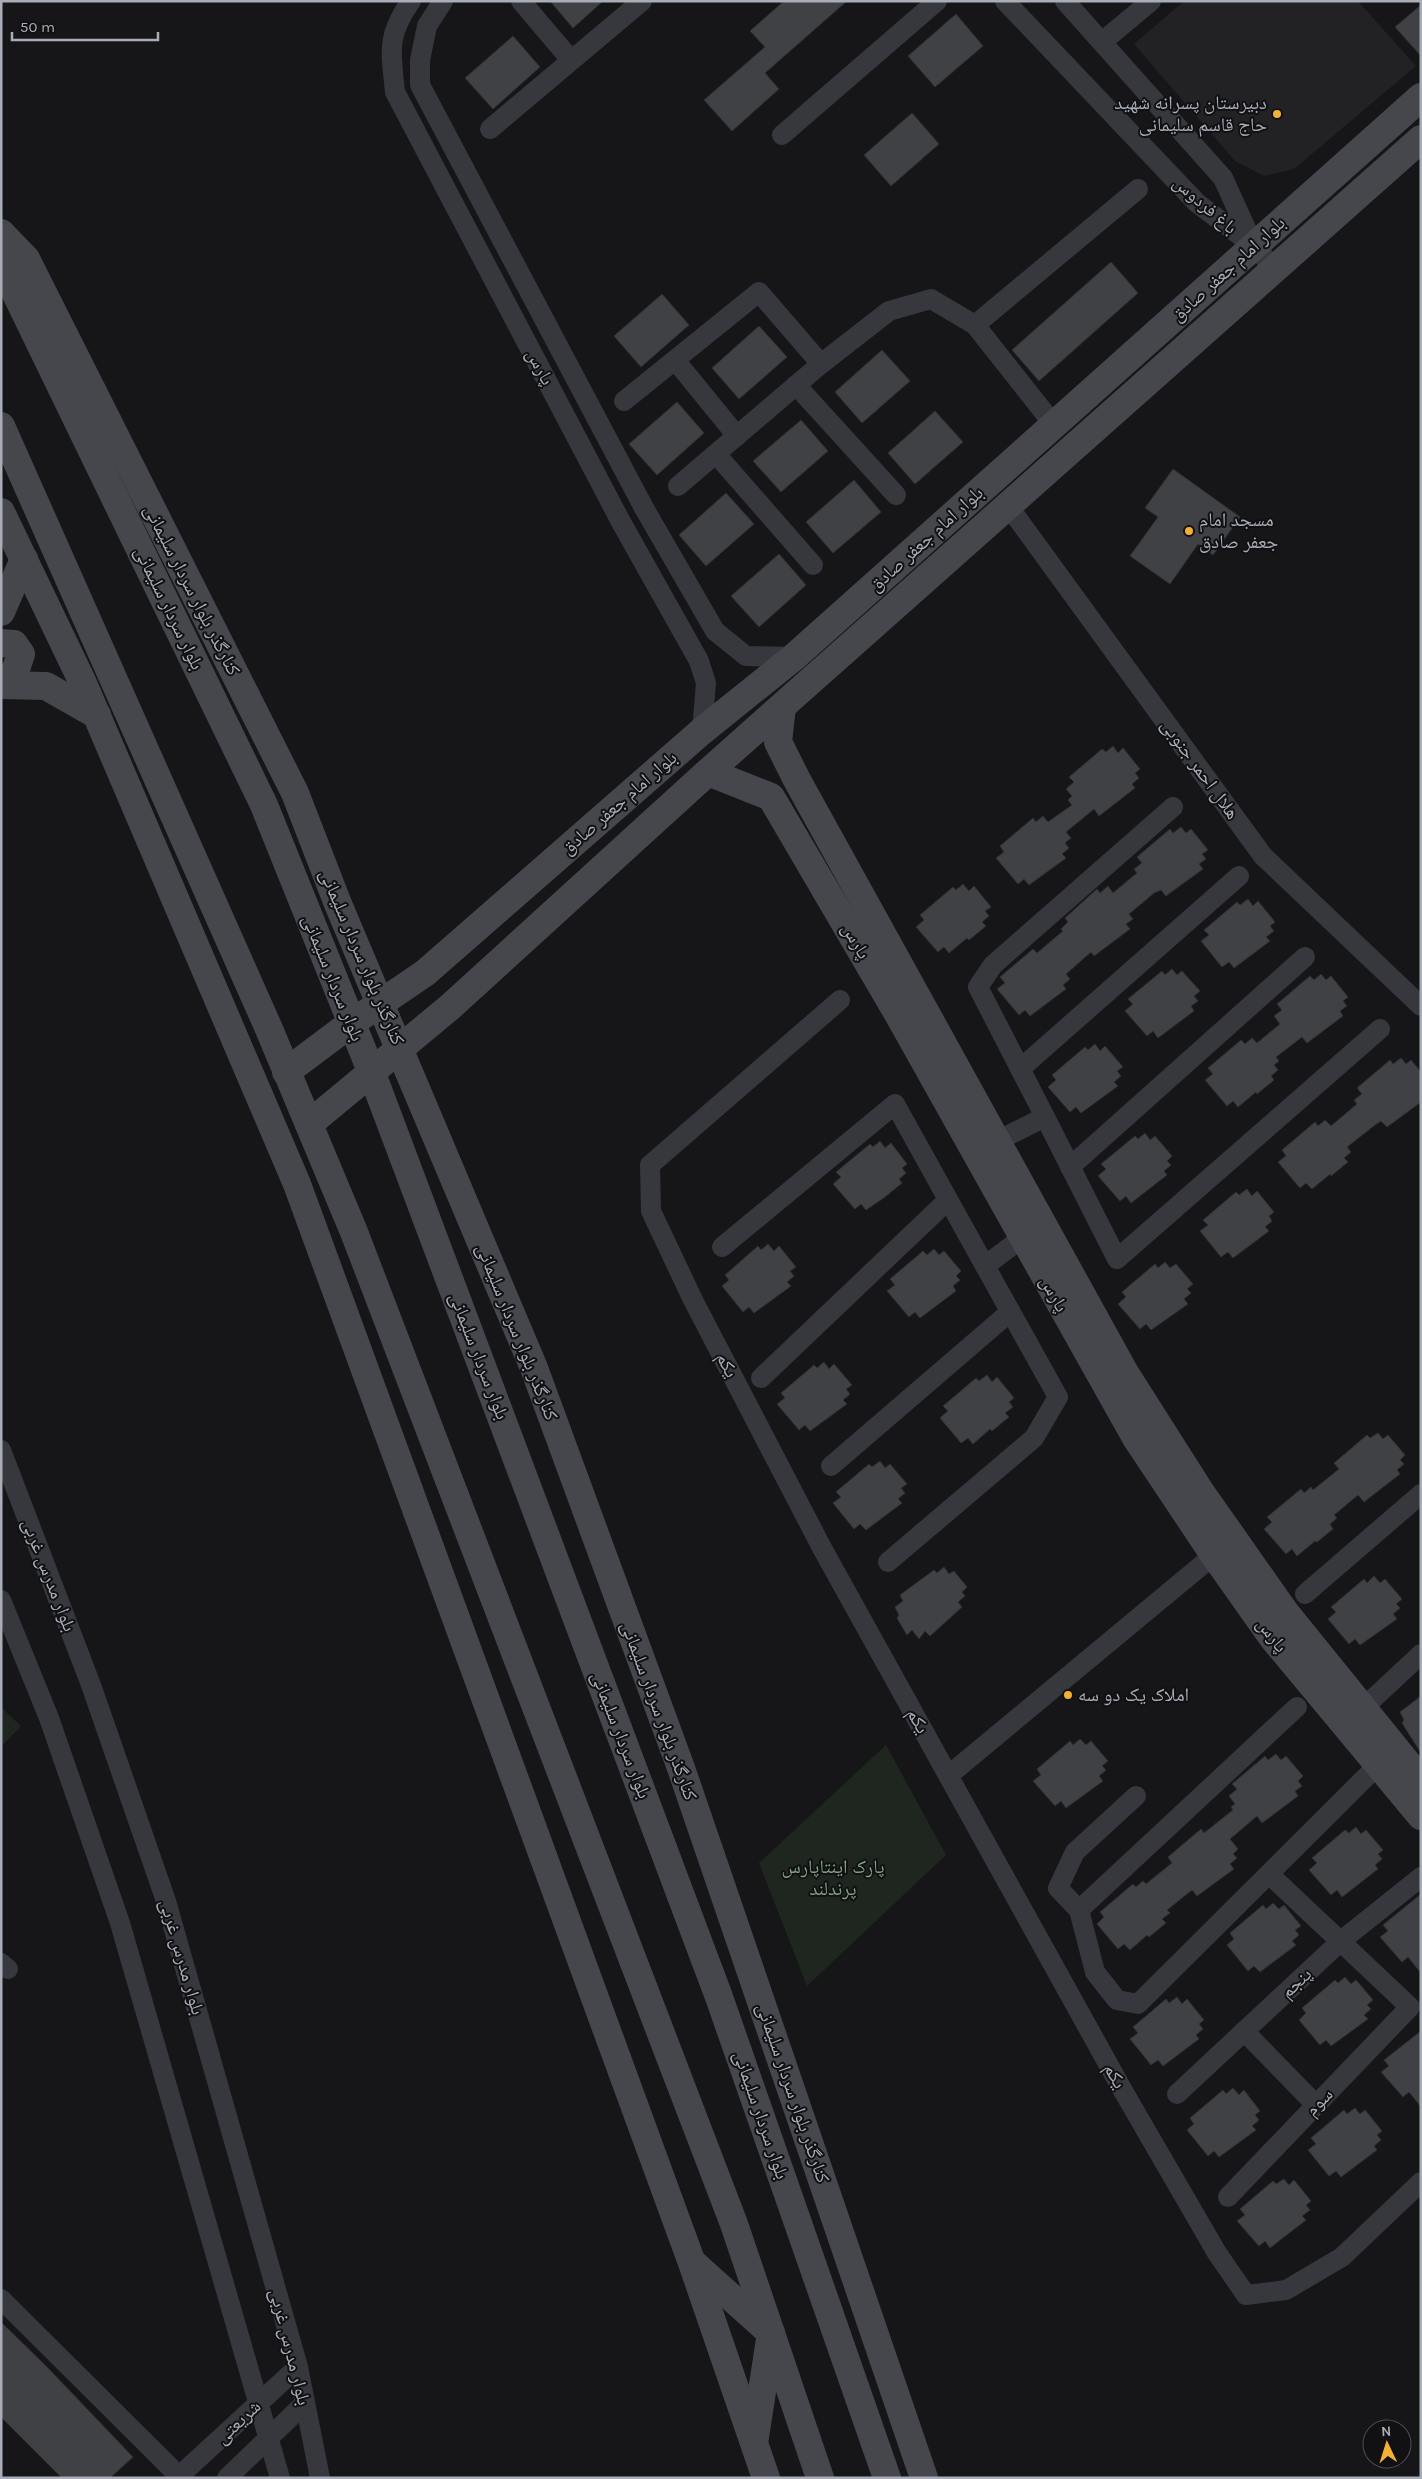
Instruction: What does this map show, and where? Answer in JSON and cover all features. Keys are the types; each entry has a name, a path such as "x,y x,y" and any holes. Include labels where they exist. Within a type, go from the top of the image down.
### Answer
{"street":[{"name":"پارس","path":"411,1 400,16 391,44 395,92 621,522 699,661 706,683 702,731"},
{"name":"پارس","path":"444,1 427,26 420,60 420,85 639,499 714,631 746,656 794,657"},
{"path":"520,1 571,60"},
{"path":"490,129 642,1"},
{"path":"782,135 937,1"},
{"name":"باغ فردوس","path":"1005,1 1197,202 1254,246"},
{"name":"باغ فردوس","path":"1065,1 1223,178 1254,246"},
{"path":"1102,42 1151,1"},
{"name":"بلوار امام جعفر صادق","path":"286,1072 350,1024 424,973 702,731 794,657 1421,98"},
{"name":"بلوار امام جعفر صادق","path":"309,1124 450,1007 708,772 1009,507 1274,268 1421,139"},
{"path":"975,325 1138,189"},
{"name":"کنارگذر بلوار سردار سلیمانی","path":"1,233 26,259 295,793 338,904 401,1049 534,1368 677,1759 924,2478"},
{"path":"1254,246 1274,268"},
{"name":"بلوار سردار سلیمانی","path":"1,263 264,805 350,1024 371,1071 719,1997 887,2478"},
{"path":"624,401 759,292 822,364"},
{"path":"678,486 796,385 889,311 931,299 975,325 1054,425"},
{"path":"675,360 737,436"},
{"path":"796,385 896,495"},
{"path":"1,426 187,843 354,1232 727,2206 820,2478"},
{"path":"716,454 813,565"},
{"name":"هلال احمر جنوبی","path":"1009,507 1263,856 1421,1006"},
{"path":"1,512 97,715 297,1184 692,2263 766,2478"},
{"path":"1,612 24,559"},
{"path":"1,643 14,644 21,654 16,669 3,684"},
{"path":"3,684 46,686 97,715"},
{"name":"پارس","path":"782,706 778,742 796,780 1125,1373 1200,1491 1224,1547 1272,1637 1377,1766 1421,1816"},
{"path":"708,772 771,797 775,783 782,778 796,780"},
{"name":"پارس","path":"771,797 893,1006 1136,1438 1224,1547 1285,1612 1421,1780"},
{"path":"1173,807 993,965 978,987 1117,1259 1380,1029"},
{"path":"145,827 187,843"},
{"path":"1020,1069 1239,876"},
{"path":"1070,1167 1305,957"},
{"path":"424,973 425,988 435,1001 450,1007"},
{"name":"یکم","path":"840,1000 650,1165 651,1211 698,1309 822,1548 1122,2089 1217,2253 1246,2295 1286,2290 1342,2257 1421,2182"},
{"path":"722,1247 895,1104 1058,1397 1034,1438 888,1562"},
{"path":"997,1140 1045,1117"},
{"path":"761,1378 948,1200"},
{"path":"985,1266 1023,1237"},
{"path":"831,1466 1010,1312"},
{"name":"بلوار مدرس غربی","path":"1,1450 91,1685 166,1901 298,2367 320,2478"},
{"path":"1305,1594 1421,1494"},
{"path":"949,1776 1224,1547"},
{"path":"1,1600 6,1629 49,1718 120,1923 280,2478"},
{"path":"1363,1708 1421,1654"},
{"path":"1078,1910 1297,1707"},
{"path":"1136,1796 1075,1852 1058,1888 1078,1910 1095,1972 1117,2000 1138,2004 1377,1766"},
{"name":"سوم","path":"1228,2197 1415,2002 1341,1941 1269,1874"},
{"name":"پنجم","path":"1177,2094 1341,1941 1421,1876"},
{"path":"719,1997 727,1904"},
{"path":"1244,2031 1316,2105"},
{"path":"692,2263 771,2333"},
{"path":"1,2299 178,2477"},
{"path":"754,2442 771,2333"},
{"name":"شریعتی","path":"178,2477 298,2367"},
{"name":"شریعتی","path":"227,2478 304,2404"}],"shaded area":[{"name":"دبیرستان پسرانه شهید حاج قاسم سلیمانی","path":"1184,1 1358,1 1416,66 1294,169 1264,176 1235,161 1134,44"}],"green space":[{"path":"1,1707 21,1726 4,1744 1,1741"},
{"name":"پارک اینتاپارس پرندلند","path":"886,1745 946,1855 807,1986 759,1863"}],"building":[{"path":"550,1 603,1 573,28"},
{"path":"784,1 847,1 765,73 779,89 732,131 704,100 765,47 750,31"},
{"path":"1421,5 1421,56 1395,27"},
{"path":"956,14 983,46 935,87 908,56"},
{"path":"513,36 540,67 493,109 465,78"},
{"path":"912,113 939,144 891,186 864,155"},
{"path":"1111,262 1138,293 1039,381 1012,350"},
{"path":"662,294 689,325 641,367 614,336"},
{"path":"759,326 787,357 739,399 712,368"},
{"path":"882,350 910,381 862,423 835,392"},
{"path":"677,402 704,433 657,475 629,444"},
{"path":"935,411 963,442 915,484 888,453"},
{"path":"801,420 828,451 781,492 753,461"},
{"name":"مسجد امام جعفر صادق","path":"1173,469 1240,517 1213,555 1198,544 1170,584 1130,556 1158,517 1145,508"},
{"path":"854,480 881,512 833,553 806,522"},
{"path":"726,493 754,524 706,566 679,535"},
{"path":"779,554 806,585 759,627 731,596"},
{"path":"1113,746 1118,753 1123,748 1140,769 1135,773 1139,778 1132,784 1135,788 1099,816 1094,809 1066,832 1071,838 1065,843 1069,848 1062,854 1066,858 1029,885 1024,879 1018,884 996,858 1004,852 1000,846 1033,818 1036,822 1043,816 1048,822 1072,805 1068,800 1072,796 1066,789 1074,782 1069,777 1102,749 1106,752"},
{"path":"1181,827 1186,833 1191,829 1208,850 1202,854 1206,859 1199,864 1203,869 1166,896 1161,890 1154,893 1129,914 1133,919 1126,924 1130,929 1094,956 1091,952 1066,974 1070,979 1063,985 1066,989 1030,1016 1025,1010 1019,1015 997,989 1005,983 1000,977 1033,949 1037,953 1063,931 1061,929 1068,922 1065,918 1097,889 1100,893 1108,886 1113,893 1137,873 1134,869 1142,863 1137,857 1170,829 1173,833"},
{"path":"963,884 969,891 974,886 991,907 985,911 989,916 982,922 986,926 969,940 967,938 949,953 944,947 938,952 916,927 924,920 920,915 953,887 956,890"},
{"path":"1248,899 1253,906 1258,901 1275,922 1270,926 1274,931 1266,937 1270,941 1234,968 1229,962 1222,967 1201,941 1209,935 1204,930 1237,902 1240,905"},
{"path":"1172,969 1177,975 1182,971 1200,991 1194,996 1198,1001 1191,1006 1194,1011 1158,1038 1153,1031 1147,1036 1125,1011 1133,1004 1128,999 1162,971 1165,975"},
{"path":"1321,974 1326,980 1331,976 1348,997 1343,1001 1347,1006 1340,1011 1343,1016 1307,1043 1302,1037 1276,1057 1279,1061 1274,1065 1278,1070 1271,1076 1274,1080 1257,1094 1256,1092 1238,1107 1233,1101 1227,1106 1205,1080 1213,1074 1208,1068 1241,1040 1245,1044 1252,1038 1257,1043 1280,1024 1274,1016 1282,1010 1277,1004 1310,976 1314,980"},
{"path":"1095,1044 1100,1051 1105,1046 1123,1067 1117,1071 1121,1076 1114,1082 1118,1086 1081,1113 1076,1107 1070,1112 1048,1087 1056,1080 1052,1075 1085,1047 1088,1050"},
{"path":"1401,1058 1406,1064 1411,1060 1421,1072 1421,1102 1387,1127 1381,1121 1347,1147 1351,1152 1344,1158 1348,1162 1331,1176 1330,1174 1312,1189 1306,1183 1300,1188 1278,1162 1286,1156 1282,1150 1315,1122 1318,1126 1325,1120 1331,1126 1357,1104 1354,1100 1362,1094 1357,1088 1390,1060 1393,1064"},
{"path":"1145,1133 1150,1140 1155,1136 1172,1156 1167,1161 1171,1165 1164,1171 1167,1175 1131,1203 1126,1196 1120,1201 1098,1176 1106,1169 1101,1164 1135,1136 1138,1139"},
{"path":"880,1141 885,1148 891,1143 907,1164 902,1168 906,1173 899,1179 902,1183 885,1197 866,1210 861,1204 855,1209 833,1184 841,1177 836,1172 870,1144 873,1147"},
{"path":"1247,1189 1252,1196 1257,1191 1274,1212 1269,1216 1272,1221 1265,1227 1269,1231 1233,1258 1228,1252 1221,1257 1200,1231 1208,1225 1203,1220 1236,1192 1239,1195"},
{"path":"768,1244 774,1251 779,1246 796,1267 790,1271 794,1276 787,1282 791,1286 754,1313 749,1307 743,1312 722,1286 729,1280 725,1275 758,1246 761,1250"},
{"path":"934,1249 939,1255 944,1251 961,1271 956,1276 960,1280 953,1286 956,1291 920,1318 915,1312 909,1317 887,1291 895,1285 890,1279 923,1251 927,1255"},
{"path":"1165,1262 1170,1268 1176,1264 1193,1284 1187,1289 1191,1293 1184,1299 1188,1304 1151,1330 1146,1324 1140,1329 1118,1304 1126,1297 1122,1292 1155,1264 1158,1268"},
{"path":"824,1362 829,1369 834,1364 852,1385 846,1389 850,1394 843,1400 847,1404 810,1431 805,1425 799,1430 777,1404 785,1398 781,1393 814,1365 817,1368"},
{"path":"987,1375 992,1382 997,1377 1014,1398 1009,1402 1013,1407 1005,1413 1009,1417 992,1431 990,1429 973,1444 968,1438 961,1443 940,1418 948,1411 943,1406 976,1378 979,1381"},
{"path":"1378,1433 1383,1439 1388,1435 1405,1455 1400,1460 1404,1464 1397,1470 1400,1474 1364,1502 1358,1495 1334,1515 1337,1518 1330,1524 1333,1529 1317,1542 1315,1541 1297,1556 1292,1549 1286,1554 1264,1529 1272,1522 1267,1517 1301,1489 1304,1493 1311,1487 1313,1490 1339,1469 1334,1463 1367,1435 1370,1438"},
{"path":"880,1461 885,1468 890,1464 907,1484 901,1488 905,1493 898,1499 902,1503 866,1530 860,1524 854,1529 833,1503 841,1497 836,1492 869,1464 872,1467"},
{"path":"944,1567 949,1574 954,1571 967,1587 962,1592 965,1596 958,1602 962,1607 930,1636 925,1631 919,1639 912,1630 907,1635 897,1618 899,1615 895,1607 903,1601 900,1595 934,1570 937,1573"},
{"path":"1374,1576 1380,1583 1385,1579 1402,1599 1396,1604 1400,1608 1393,1614 1397,1619 1360,1645 1355,1639 1349,1644 1328,1619 1336,1612 1331,1607 1364,1579 1367,1583"},
{"path":"1421,1696 1421,1753 1402,1723 1404,1720 1400,1712"},
{"path":"1080,1739 1086,1745 1091,1741 1108,1761 1102,1766 1106,1770 1099,1776 1103,1781 1066,1808 1061,1801 1055,1806 1033,1781 1041,1775 1037,1769 1070,1741 1073,1745"},
{"path":"1276,1754 1281,1760 1286,1756 1303,1776 1298,1781 1302,1786 1295,1791 1298,1796 1262,1823 1257,1816 1230,1839 1238,1849 1233,1854 1237,1858 1230,1864 1234,1869 1197,1896 1192,1890 1167,1910 1170,1913 1162,1919 1166,1923 1149,1937 1147,1935 1130,1950 1124,1944 1118,1949 1097,1924 1104,1917 1100,1912 1133,1884 1136,1887 1143,1881 1146,1884 1172,1863 1168,1857 1201,1829 1204,1833 1233,1810 1231,1807 1235,1804 1229,1796 1237,1789 1232,1784 1265,1756 1268,1760"},
{"path":"1356,1827 1361,1834 1366,1830 1383,1850 1378,1854 1382,1859 1375,1865 1378,1869 1342,1897 1337,1890 1331,1895 1309,1870 1317,1863 1312,1858 1345,1830 1349,1833"},
{"path":"1421,1894 1421,1973 1408,1957 1402,1962 1380,1937 1388,1931 1383,1925"},
{"path":"1273,1903 1279,1909 1284,1905 1301,1926 1295,1930 1299,1935 1292,1941 1296,1945 1260,1972 1254,1966 1248,1971 1227,1945 1234,1939 1230,1933 1263,1905 1266,1909"},
{"path":"1345,1977 1351,1984 1356,1980 1373,2000 1367,2005 1371,2009 1364,2015 1368,2019 1331,2046 1326,2040 1320,2045 1299,2020 1306,2013 1302,2008 1335,1980 1338,1983"},
{"path":"1177,1997 1182,2004 1187,1999 1204,2020 1199,2024 1203,2029 1196,2035 1199,2039 1163,2066 1158,2060 1151,2065 1130,2039 1138,2033 1133,2027 1166,1999 1169,2003"},
{"path":"1421,2031 1421,2107 1409,2092 1403,2097 1381,2072 1389,2066 1384,2060"},
{"path":"1233,2088 1239,2095 1244,2090 1260,2111 1255,2115 1259,2120 1252,2126 1256,2130 1219,2157 1214,2151 1208,2156 1187,2130 1194,2124 1190,2118 1223,2090 1226,2094"},
{"path":"1355,2108 1360,2114 1365,2110 1382,2131 1377,2135 1381,2140 1374,2146 1377,2150 1341,2177 1336,2171 1329,2176 1308,2150 1316,2144 1311,2138 1344,2110 1347,2114"},
{"path":"1284,2179 1289,2185 1294,2180 1311,2201 1306,2205 1310,2210 1302,2216 1306,2220 1270,2248 1265,2241 1259,2246 1237,2221 1245,2215 1240,2209 1273,2181 1276,2184"},
{"path":"1,2322 133,2457 110,2478 62,2478 1,2417"}],"place":[{"name":"دبیرستان پسرانه شهید حاج قاسم سلیمانی","path":"1277,114"},
{"name":"مسجد امام جعفر صادق","path":"1189,531"},
{"name":"املاک یک دو سه","path":"1068,1695"}]}
